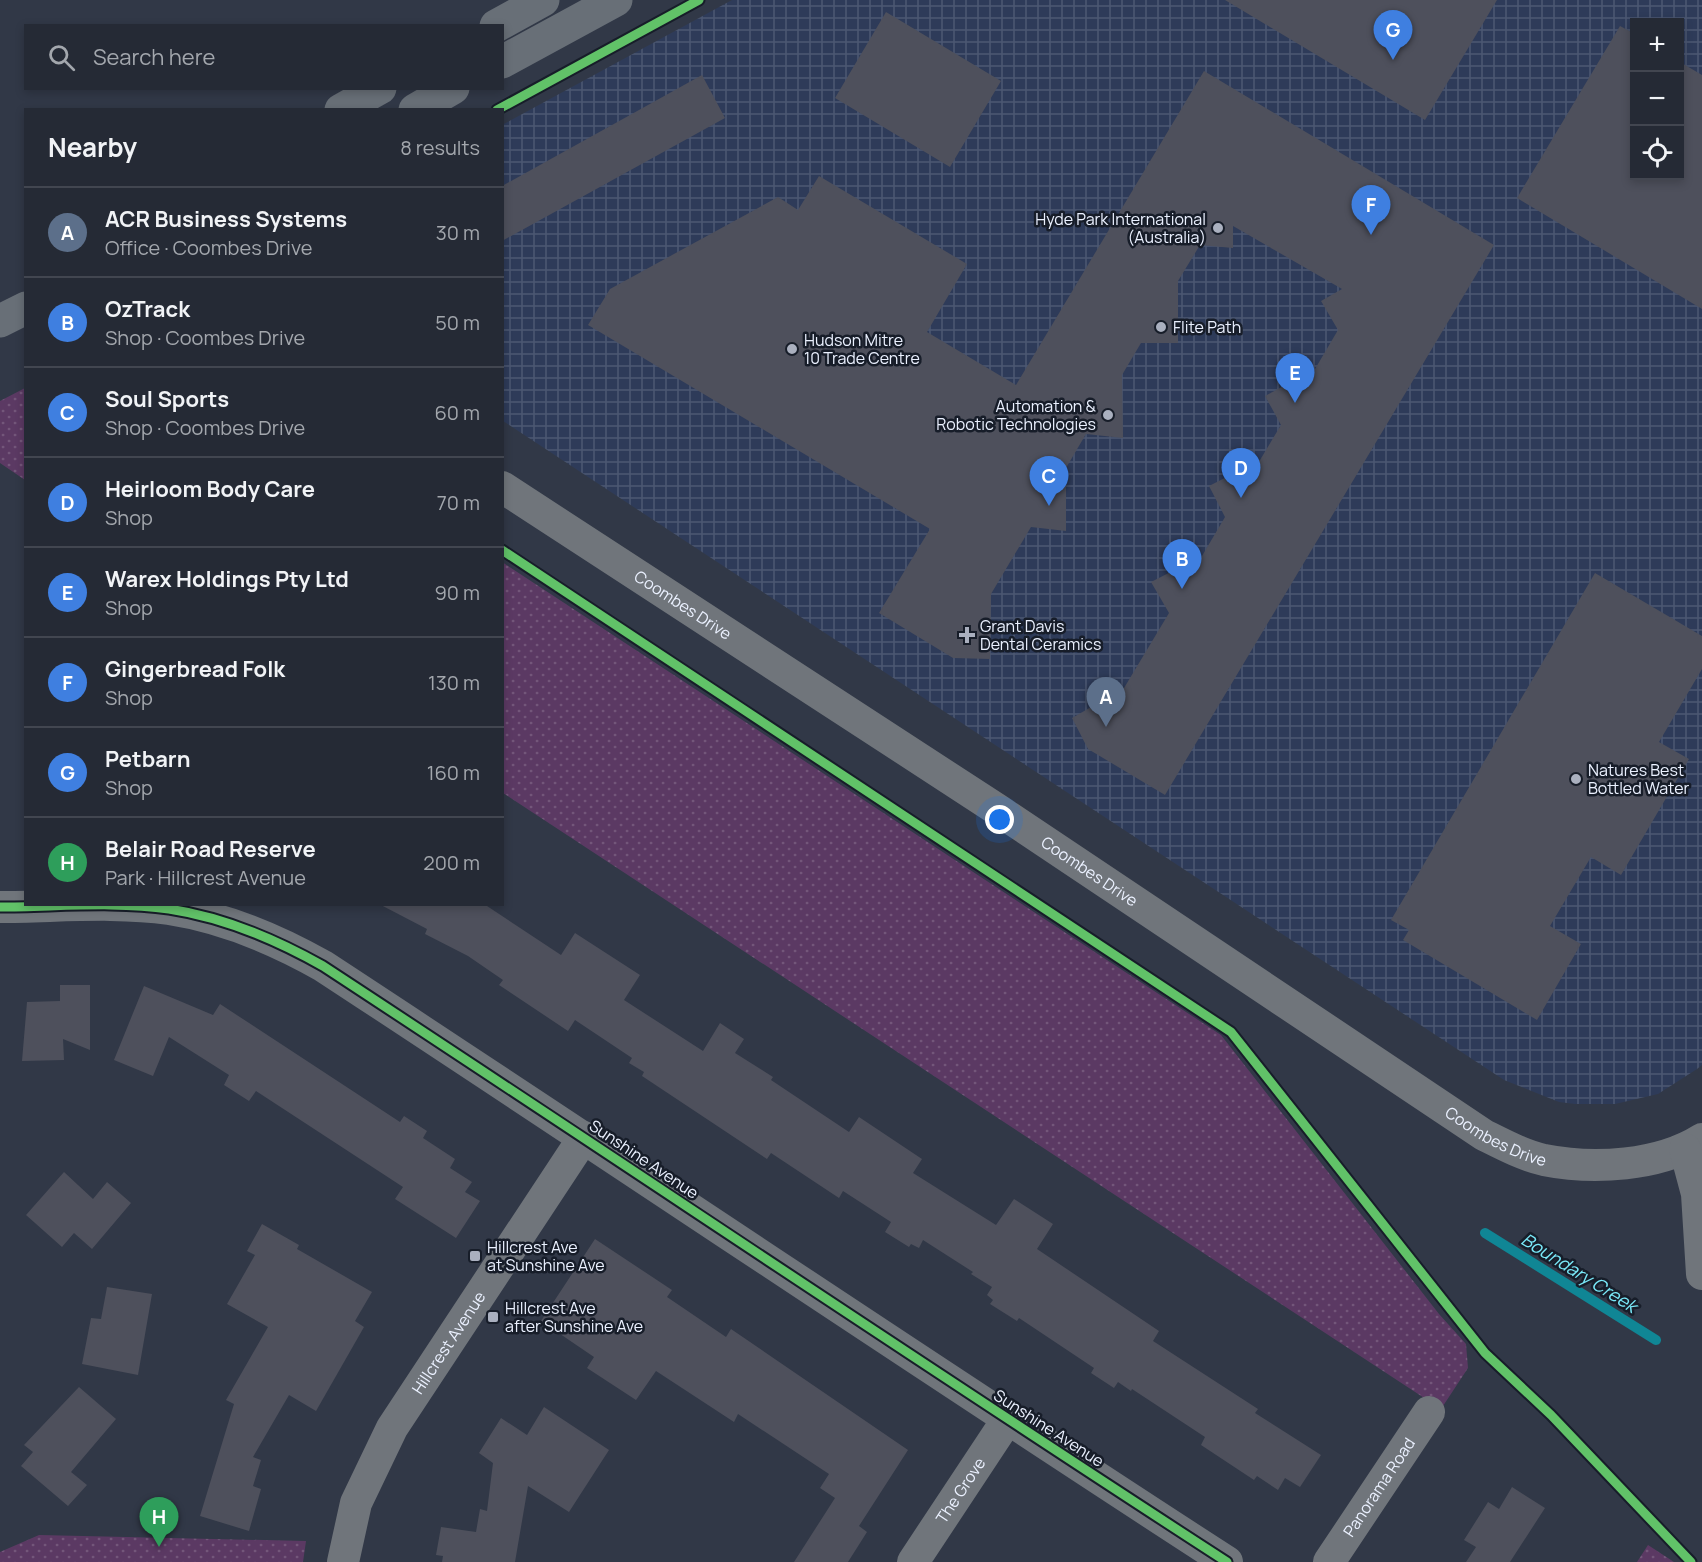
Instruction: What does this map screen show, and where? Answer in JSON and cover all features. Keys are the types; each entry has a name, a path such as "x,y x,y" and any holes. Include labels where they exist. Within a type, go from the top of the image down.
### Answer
{"street":[{"path":"500,24 543,0"},
{"path":"504,61 616,0"},
{"path":"345,108 376,90"},
{"path":"418,108 450,90"},
{"path":"0,321 24,309"},
{"name":"Coombes Drive","path":"504,489 998,810 1484,1135 1534,1157 1577,1163 1611,1164 1646,1159 1694,1144"},
{"name":"Sunshine Avenue","path":"0,907 169,909 207,918 288,947 323,966 584,1137 1007,1420 1227,1562"},
{"name":"Hillcrest Avenue","path":"343,1562 356,1503 392,1428 584,1137"},
{"path":"1694,1144 1702,1274"},
{"name":"Panorama Road","path":"1329,1562 1428,1412"},
{"name":"The Grove","path":"913,1562 1007,1420"}],"shaded area":[{"path":"732,0 1702,0 1702,1065 1658,1094 1615,1104 1559,1102 1504,1080 504,422 504,124"},
{"path":"24,389 24,479 0,463 0,401"},
{"path":"504,563 1221,1035 1439,1314 1466,1344 1468,1368 1441,1409 504,794"},
{"path":"39,1535 306,1541 303,1562 0,1562 0,1552"},
{"path":"1648,1545 1674,1562 1637,1562"}],"building":[{"path":"1225,0 1497,0 1425,120"},
{"path":"886,12 1001,81 950,167 835,98"},
{"path":"1620,26 1630,31 1630,180 1684,180 1684,64 1702,75 1702,309 1517,198"},
{"path":"1204,71 1494,245 1165,795 1088,749 1072,718 1124,688 1169,613 1151,582 1202,556 1225,517 1209,486 1260,460 1281,425 1265,396 1315,369 1338,330 1321,301 1342,289 1233,226 1233,248 1200,245 1178,281 1178,343 1141,343 1122,375 1123,438 1086,434 1066,468 1066,531 1031,527 991,594 990,659 953,658 879,613 930,529 588,325 610,289 778,197 798,210 819,176 967,264 927,332 1016,385"},
{"path":"702,75 725,118 504,240 504,185"},
{"name":"Natures Best Bottled Water","path":"1595,573 1702,636 1702,669 1659,742 1689,759 1621,875 1591,857 1550,926 1581,944 1537,1020 1403,940 1409,930 1391,920"},
{"path":"383,906 487,906 561,955 575,933 640,975 624,1000 703,1051 720,1023 744,1039 735,1053 773,1077 771,1080 849,1132 859,1117 922,1159 913,1173 996,1225 1014,1199 1053,1224 1037,1249 1159,1331 1153,1341 1258,1409 1255,1413 1321,1455 1300,1487 1285,1478 1278,1490 1257,1476 1254,1480 1201,1445 1205,1437 1132,1389 1131,1391 1118,1382 1114,1388 1091,1373 1094,1368 1019,1318 1017,1321 990,1304 993,1300 987,1295 992,1287 971,1274 973,1272 923,1240 919,1248 911,1244 909,1247 885,1232 891,1222 843,1191 839,1198 771,1153 767,1159 642,1076 644,1072 629,1063 632,1058 575,1020 568,1031 499,985 503,980 468,956 425,934 427,929"},
{"path":"60,985 90,985 90,1050 63,1039 64,1060 22,1061 27,1002 60,1001"},
{"path":"144,986 213,1015 220,1004 400,1122 404,1116 427,1131 423,1138 455,1159 450,1168 472,1182 465,1192 480,1201 456,1238 395,1199 403,1187 256,1091 249,1101 224,1085 229,1075 169,1037 153,1076 114,1060"},
{"path":"64,1172 93,1199 107,1182 131,1203 92,1249 74,1233 62,1247 26,1215"},
{"path":"262,1224 299,1245 297,1249 372,1292 355,1321 364,1327 316,1411 289,1395 253,1457 261,1460 253,1486 261,1489 249,1531 200,1516 234,1404 226,1400 268,1327 227,1304 255,1255 247,1251"},
{"path":"595,1239 672,1290 667,1297 726,1337 731,1329 908,1450 859,1526 867,1532 848,1562 794,1562 835,1498 820,1488 829,1474 738,1414 734,1422 656,1371 636,1400 587,1368 594,1357 541,1321"},
{"path":"107,1287 152,1294 138,1375 82,1364 91,1318 101,1319"},
{"path":"79,1387 116,1419 71,1472 87,1485 68,1506 21,1466 33,1452 24,1445"},
{"path":"544,1407 609,1450 569,1512 528,1486 515,1562 442,1562 443,1556 436,1555 441,1527 476,1532 480,1509 487,1511 493,1463 479,1453 501,1418 527,1435"},
{"path":"1512,1487 1545,1508 1510,1562 1466,1562 1476,1547 1464,1540 1488,1502 1499,1509"}],"waterway":[{"name":"Boundary Creek","path":"1485,1233 1656,1340"}],"cycle path":[{"path":"501,108 699,0"},
{"path":"504,551 1231,1032 1485,1353 1551,1415 1691,1562"},
{"path":"0,907 53,906"},
{"path":"128,906 169,909 229,924 268,939 323,966 1227,1562"}],"place":[{"name":"Petbarn","path":"1393,60"},
{"name":"Hyde Park International (Australia)","path":"1218,228"},
{"name":"Gingerbread Folk","path":"1371,235"},
{"name":"Flite Path","path":"1161,327"},
{"name":"Hudson Mitre 10 Trade Centre","path":"792,349"},
{"name":"Warex Holdings Pty Ltd","path":"1295,403"},
{"name":"Automation & Robotic Technologies","path":"1108,415"},
{"name":"Heirloom Body Care","path":"1241,498"},
{"name":"Soul Sports","path":"1049,506"},
{"name":"OzTrack","path":"1182,589"},
{"name":"Grant Davis Dental Ceramics","path":"967,635"},
{"name":"ACR Business Systems","path":"1106,727"},
{"name":"Natures Best Bottled Water","path":"1576,779"},
{"name":"Hillcrest Ave at Sunshine Ave","path":"475,1256"},
{"name":"Hillcrest Ave after Sunshine Ave","path":"493,1317"},
{"name":"Belair Road Reserve","path":"159,1547"}]}
